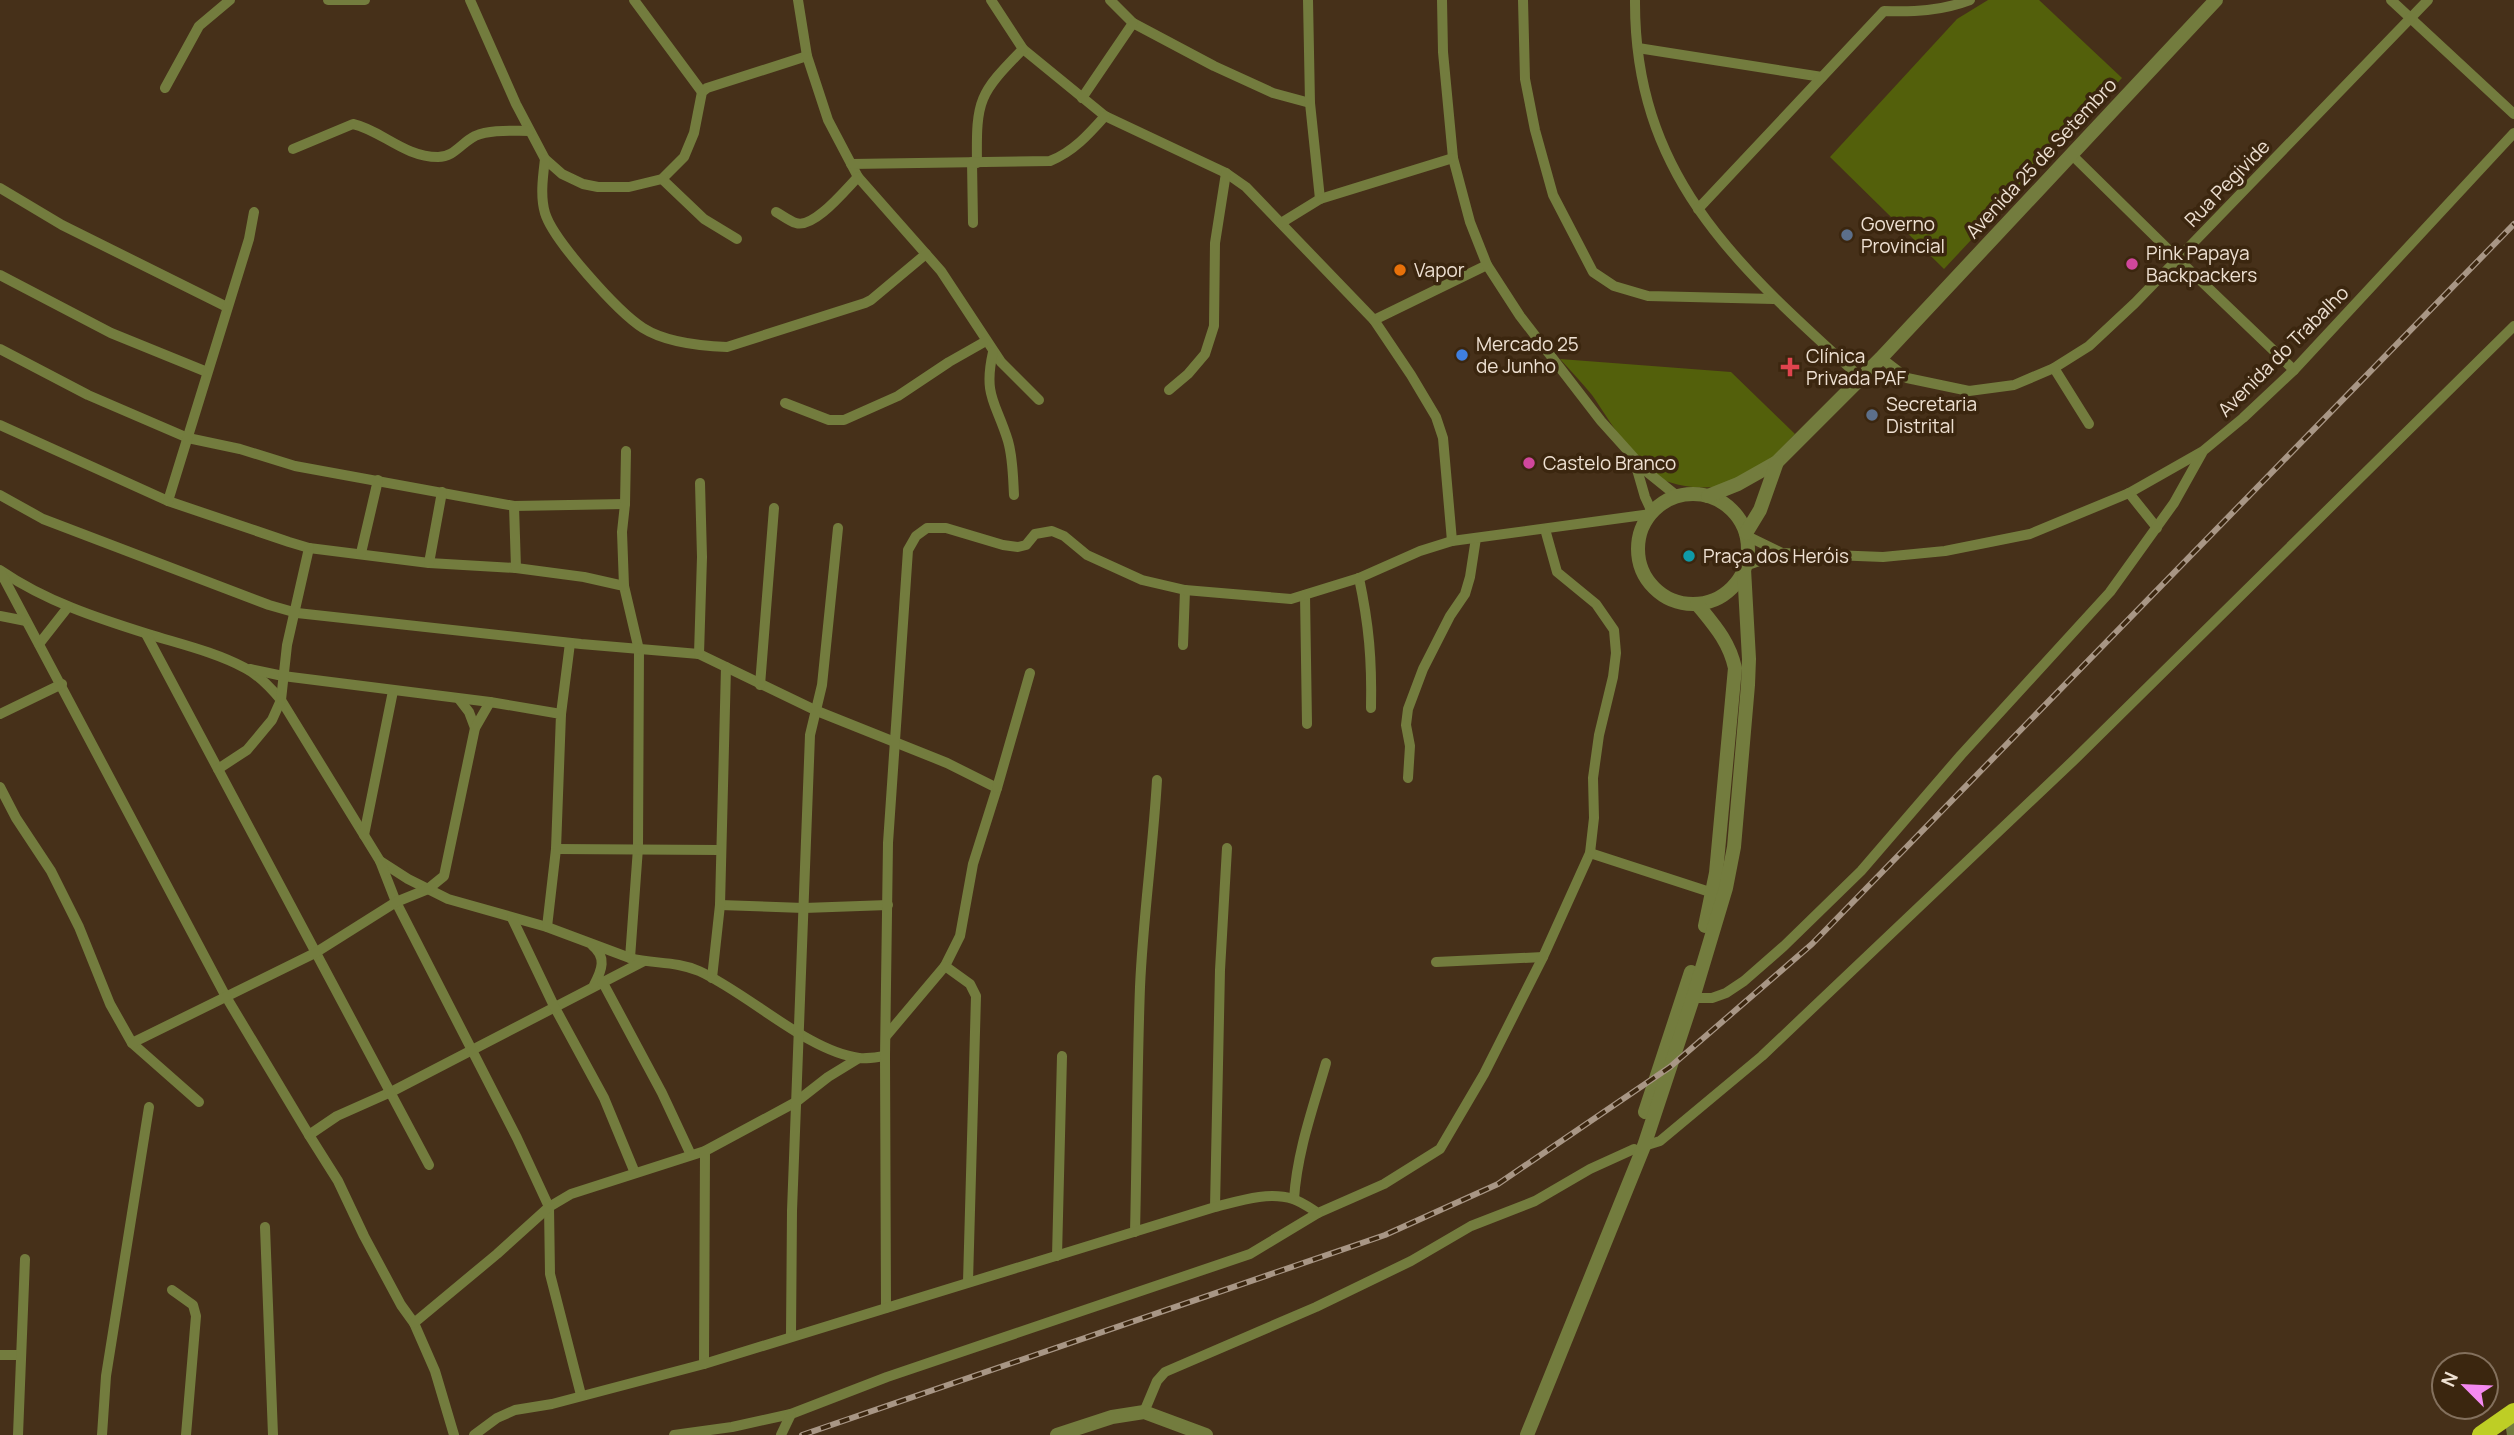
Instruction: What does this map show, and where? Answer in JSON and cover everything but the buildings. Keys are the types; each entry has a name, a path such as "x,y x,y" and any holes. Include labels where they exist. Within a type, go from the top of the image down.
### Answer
{"highway":[{"path":"2480,1435 2512,1414"}],"street":[{"path":"165,88 199,26 230,0"},
{"path":"328,0 365,0"},
{"path":"470,0 528,131 545,159 572,179 598,187 629,187 663,179 684,157 694,133 702,92 634,0"},
{"path":"798,0 807,56 828,120 858,177 941,271 993,352 1039,400"},
{"path":"991,0 1023,49 1105,116 1226,173 1246,187 1374,320 1436,417 1443,438 1452,541"},
{"path":"1110,0 1133,23 1214,66 1273,93 1310,103"},
{"path":"1308,0 1310,103 1320,199"},
{"path":"1441,0 1453,158 1470,222 1487,265 1534,336 1595,414 1633,457 1677,496"},
{"path":"1523,0 1525,79 1535,130 1553,195 1593,272 1614,286 1648,296 1774,299"},
{"path":"1636,0 1643,82 1658,135 1683,188 1716,235 1774,299 1861,378"},
{"path":"1698,209 1884,11 1921,12 1951,7 1970,0"},
{"name":"Avenida 25 de Setembro","path":"1708,496 1738,484 1777,462 1881,358 2216,0"},
{"path":"2391,0 2514,114"},
{"name":"Rua Pegivide","path":"1881,358 1908,378 1969,391 2014,385 2054,368 2089,346 2178,259 2428,0"},
{"path":"1082,98 1133,23"},
{"path":"1639,48 1822,77"},
{"path":"973,223 979,106 993,79 1023,49"},
{"path":"702,92 807,56"},
{"path":"851,164 1050,161 1064,156 1105,116"},
{"path":"293,149 352,124 421,155 440,157 452,154 475,136 500,131 528,131"},
{"name":"Avenida do Trabalho","path":"1745,567 1782,553 1883,557 1945,551 2030,534 2129,493 2203,451 2244,418 2294,370 2514,132"},
{"path":"2071,154 2294,370"},
{"path":"1281,223 1320,199 1453,158"},
{"path":"545,159 542,193 544,212 551,227 570,253 642,328 673,339 727,347 865,303 926,254"},
{"path":"1169,390 1188,374 1205,354 1214,326 1215,243 1226,173"},
{"path":"776,212 797,224 806,224 822,214 858,177"},
{"path":"663,179 704,219 737,239"},
{"path":"0,188 62,225 227,307"},
{"path":"168,501 249,239 254,212"},
{"path":"1374,320 1487,265"},
{"path":"0,275 111,333 207,372"},
{"path":"1144,1412 1157,1381 1182,1363 1316,1307 1411,1261 1471,1226 1535,1201 1590,1169 1660,1140 1762,1056 2075,759 2514,326"},
{"path":"785,403 829,420 844,420 898,396 986,341"},
{"path":"0,349 88,395 188,438 240,449 317,471 514,506 625,504"},
{"path":"993,352 988,373 990,391 1008,442 1014,495"},
{"path":"2054,368 2089,425"},
{"path":"0,425 168,501 309,548 429,563 516,568 584,577 624,586"},
{"path":"626,451 622,532 624,586 639,650 638,848 630,958"},
{"path":"1693,998 1712,998 1726,993 1744,981 1861,871 1961,755 2110,592 2187,483 2203,451"},
{"path":"1633,457 1652,513"},
{"name":"Avenida 25 de Setembro","path":"1746,535 1760,510 1777,462"},
{"path":"361,553 379,480"},
{"path":"699,654 701,482"},
{"path":"429,563 442,492"},
{"path":"2129,493 2157,528"},
{"path":"1639,1147 1693,998 1726,888 1734,848 1749,659 1745,567 1748,551 1746,535 1738,517 1725,504 1708,496 1677,496 1652,513 1642,530 1638,548 1640,566 1649,582 1662,595 1679,603 1709,602 1731,589 1745,567"},
{"path":"0,512 4,498 43,519 293,612 570,643 699,654 817,711 947,763 997,788"},
{"path":"514,506 516,568"},
{"path":"760,685 774,508"},
{"path":"886,1308 888,843 897,743 908,550 916,536 927,528 946,528 1018,547 1026,545 1035,534 1052,531 1064,536 1087,555 1142,580 1185,590 1291,599 1359,578 1420,551 1452,541 1652,513"},
{"path":"791,1335 798,1031 810,735 817,711 838,528"},
{"path":"674,1435 732,1427 791,1414 887,1377 1250,1254 1318,1213 1384,1184 1440,1149 1484,1074 1543,957 1590,853 1594,818 1593,778 1598,735 1613,677 1616,653 1614,630 1609,619 1596,604 1557,572 1545,529"},
{"name":"Avenida do Trabalho","path":"1746,535 1782,553"},
{"path":"1408,778 1408,709 1423,669 1465,594 1476,538"},
{"path":"218,769 247,750 272,720 281,700 293,612 309,548"},
{"path":"0,570 3,590 26,621 62,684 225,995 338,1181 363,1236 401,1306 414,1323 435,1371 454,1435"},
{"path":"0,570 20,584 68,607 206,652 246,668 283,676 561,713"},
{"path":"1359,578 1370,633 1371,708"},
{"path":"1183,645 1185,590"},
{"path":"1305,595 1307,724"},
{"path":"1527,1435 1620,1205 1701,944 1713,893 1735,668 1726,639 1697,604"},
{"path":"39,644 68,607"},
{"path":"0,615 26,621"},
{"path":"146,634 429,1165"},
{"path":"547,927 556,849 561,713 570,643"},
{"path":"712,978 720,905 726,667"},
{"path":"246,668 268,685 281,700 380,860 397,902 517,1138 548,1207 550,1274 581,1395"},
{"path":"886,1036 945,966 960,936 973,864 1030,673"},
{"path":"0,714 62,684"},
{"path":"364,835 393,691"},
{"path":"459,699 469,712 475,728"},
{"path":"448,899 444,876 475,728 490,702"},
{"path":"1136,1232 1140,989 1145,900 1157,780"},
{"path":"0,786 16,818 51,871 79,927 110,1004 132,1043 200,1102"},
{"path":"1215,1207 1220,970 1227,848"},
{"path":"556,849 720,850"},
{"path":"1590,853 1713,893"},
{"path":"380,860 448,899 547,927 630,958 673,962 712,978 818,1044 859,1058 885,1056"},
{"path":"132,1043 315,953 397,902 428,889 444,876"},
{"path":"720,905 804,908 888,905"},
{"path":"512,918 554,1006 604,1098 635,1173"},
{"path":"590,944 603,958 598,983 662,1093 691,1155"},
{"path":"1436,961 1543,957"},
{"path":"309,1135 337,1116 391,1092 643,961"},
{"path":"945,966 970,984 976,996 968,1282"},
{"path":"1057,1256 1062,1056"},
{"path":"414,1323 497,1254 548,1207 571,1194 603,1186 705,1151 796,1102 828,1077 859,1058"},
{"path":"1294,1199 1296,1171 1303,1140 1326,1063"},
{"path":"102,1435 106,1376 149,1107"},
{"path":"704,1364 705,1151"},
{"path":"474,1435 497,1418 515,1410 552,1404 704,1364 791,1335 1215,1207 1255,1197 1294,1199 1318,1213"},
{"path":"265,1227 273,1435"},
{"path":"18,1435 25,1259"},
{"path":"172,1290 193,1305 196,1316 186,1435"},
{"path":"0,1355 21,1355"},
{"path":"1057,1435 1112,1417 1144,1412 1206,1435"},
{"path":"781,1435 791,1414"},
{"path":"2512,1414 2512,1435"}],"green space":[{"path":"1988,0 2039,0 2122,78 1944,269 1830,157 1957,19"},
{"path":"1560,359 1731,372 1795,434 1764,465 1742,480 1717,486 1678,485 1655,476 1639,462 1592,395"}],"railway":[{"path":"802,1435 1385,1235 1498,1184 1670,1067 1812,944 2514,224"}],"place":[{"name":"Governo Provincial","path":"1847,235"},
{"name":"Pink Papaya Backpackers","path":"2132,264"},
{"name":"Vapor","path":"1400,270"},
{"name":"Mercado 25 de Junho","path":"1462,355"},
{"name":"Clínica Privada PAF","path":"1790,367"},
{"name":"Secretaria Distrital","path":"1872,415"},
{"name":"Castelo Branco","path":"1529,463"},
{"name":"Praça dos Heróis","path":"1689,556"}]}
